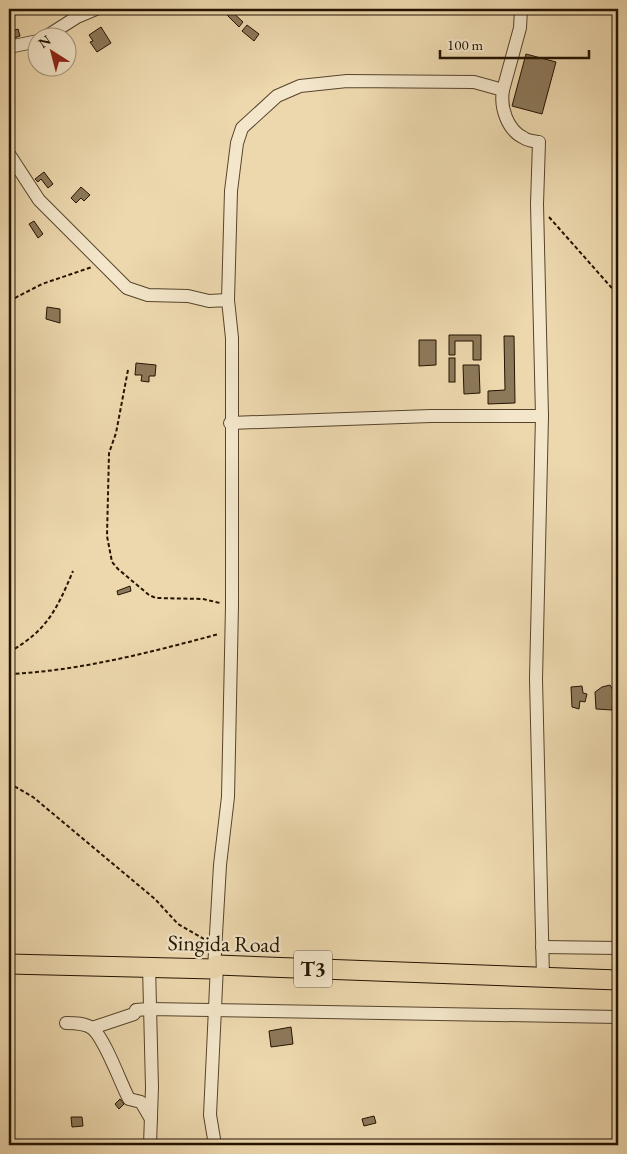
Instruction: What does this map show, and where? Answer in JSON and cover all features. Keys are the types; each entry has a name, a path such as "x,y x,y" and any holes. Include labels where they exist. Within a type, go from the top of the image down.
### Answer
{"highway":[{"name":"Singida Road","path":"9,964 215,967 618,980"}],"street":[{"path":"59,28 76,17 96,9"},
{"path":"521,9 520,28 501,100 510,128 524,139 539,142 537,204 542,416 536,679 543,977"},
{"path":"9,47 28,43"},
{"path":"215,1145 210,1115 216,1009 215,945 220,864 228,797 232,606 230,423 232,338 228,300 231,191 237,143 242,128 277,96 300,86 347,81 474,82 503,90"},
{"path":"9,154 39,200 69,232 103,262 119,282 138,293 188,296 209,301 228,300"},
{"path":"230,423 431,416 542,416"},
{"path":"542,946 618,948"},
{"path":"150,966 149,1009 152,1087 150,1145"},
{"path":"92,1028 134,1014 136,1010 149,1009 618,1017"},
{"path":"66,1023 79,1023 92,1028 104,1045 129,1099 141,1102 150,1119"}],"path":[{"path":"537,204 618,295"},
{"path":"9,302 42,284 70,276 103,262"},
{"path":"128,370 119,419 109,453 107,536 112,562 143,591 156,598 203,599 232,606"},
{"path":"9,652 34,637 46,624 61,601 73,571"},
{"path":"9,674 48,672 172,646 231,631"},
{"path":"9,783 32,797 54,814 155,899 178,924 215,945"}],"building":[{"path":"221,9 229,9 243,22 239,27"},
{"path":"247,25 259,34 254,41 242,31"},
{"path":"101,27 111,43 97,52 90,42 93,41 89,35"},
{"path":"18,29 20,36 9,40 9,32"},
{"path":"526,54 556,62 542,114 512,106"},
{"path":"44,172 53,184 48,188 41,179 38,182 35,179"},
{"path":"81,187 90,195 84,201 81,198 76,203 71,198"},
{"path":"34,221 43,234 38,238 29,224"},
{"path":"47,307 60,309 60,323 46,319"},
{"path":"449,335 481,335 481,360 473,360 473,341 455,341 455,355 449,355"},
{"path":"504,336 514,336 515,403 488,404 488,391 505,390"},
{"path":"419,340 436,340 436,365 419,366"},
{"path":"449,358 455,358 455,382 449,382"},
{"path":"136,363 156,365 155,376 149,376 149,382 141,381 142,375 135,375"},
{"path":"463,365 479,365 480,393 464,394"},
{"path":"130,586 131,591 118,595 117,591"},
{"path":"610,685 614,692 612,710 596,709 595,692 602,687"},
{"path":"582,686 583,693 587,694 585,702 580,701 579,709 572,707 571,687"},
{"path":"291,1027 293,1044 271,1047 269,1031"},
{"path":"120,1099 124,1104 119,1109 115,1104"},
{"path":"374,1116 376,1123 364,1126 362,1119"},
{"path":"71,1117 82,1117 83,1126 72,1127"},
{"path":"241,1142 259,1142 259,1145 241,1145"}]}
